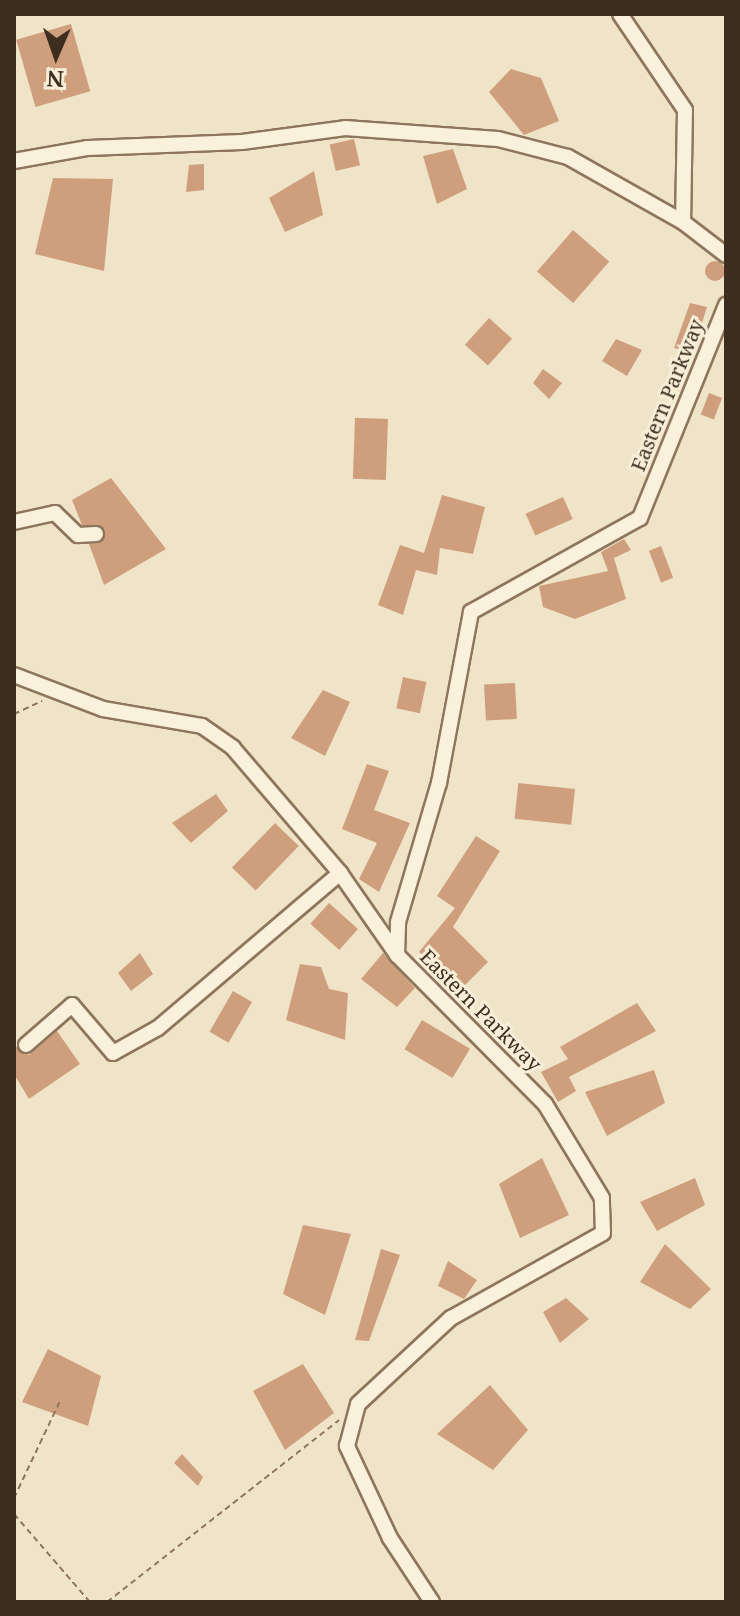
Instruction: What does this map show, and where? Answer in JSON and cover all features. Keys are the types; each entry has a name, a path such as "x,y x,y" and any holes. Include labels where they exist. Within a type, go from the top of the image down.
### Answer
{"street":[{"path":"620,14 685,110 683,222"},
{"path":"14,161 88,148 242,142 345,128 498,139 568,157 683,222 726,255"},
{"name":"Eastern Parkway","path":"358,1404 451,1318 603,1233 602,1198 545,1104 397,955 398,922 439,783 471,612 640,518 726,305"},
{"path":"14,522 55,513 78,535 96,534"},
{"path":"14,675 59,694 202,726 233,748 340,873 397,955"},
{"path":"26,1045 72,1005 113,1053 158,1028 340,873"},
{"path":"358,1404 347,1446 390,1538 432,1602"}],"path":[{"path":"14,714 59,694"},
{"path":"14,1498 61,1399"},
{"path":"107,1602 358,1404"},
{"path":"14,1514 90,1602"}],"building":[{"path":"71,24 90,91 36,107 16,40"},
{"path":"511,69 541,78 559,121 524,135 489,92"},
{"path":"354,139 360,165 336,171 330,145"},
{"path":"453,149 467,189 437,204 423,156"},
{"path":"204,164 204,190 186,192 189,165"},
{"path":"314,171 323,215 285,232 269,198"},
{"path":"53,178 113,179 104,271 35,254"},
{"path":"573,230 609,261 573,303 537,272"},
{"path":"715,261 722,264 725,271 722,278 715,281 708,278 705,271 708,264"},
{"path":"690,303 707,307 693,352 674,348"},
{"path":"489,318 512,339 488,365 465,345"},
{"path":"616,339 642,350 627,376 602,361"},
{"path":"543,369 562,383 549,399 533,383"},
{"path":"709,393 722,398 714,419 701,414"},
{"path":"355,418 388,419 386,480 353,479"},
{"path":"111,478 166,549 104,585 89,544 102,542 105,529 82,525 72,500"},
{"path":"442,495 485,507 473,554 440,548 437,575 416,570 403,615 378,605 400,545 424,553"},
{"path":"563,497 573,519 535,536 526,514"},
{"path":"624,539 631,550 614,558 626,599 575,619 543,607 539,586 608,571 601,552"},
{"path":"661,546 673,578 661,582 649,551"},
{"path":"403,677 426,682 420,713 396,708"},
{"path":"515,683 517,719 486,721 484,685"},
{"path":"323,690 350,702 325,756 291,738"},
{"path":"367,764 389,771 374,810 410,823 379,892 359,879 377,843 342,829"},
{"path":"518,783 575,789 571,825 515,819"},
{"path":"216,794 228,811 191,843 172,823"},
{"path":"275,823 299,846 256,891 232,868"},
{"path":"476,836 500,851 453,927 488,962 463,987 419,952 455,908 437,896"},
{"path":"329,903 358,929 339,950 310,924"},
{"path":"140,953 153,974 131,991 118,973"},
{"path":"383,953 415,988 397,1007 361,979"},
{"path":"300,964 321,967 329,989 348,993 345,1040 286,1020"},
{"path":"233,991 252,1002 229,1043 210,1032"},
{"path":"637,1003 656,1031 569,1077 576,1091 558,1102 541,1072 568,1059 560,1047"},
{"path":"422,1020 470,1049 452,1078 404,1049"},
{"path":"57,1031 80,1064 29,1099 14,1074 14,1045 29,1055"},
{"path":"654,1070 665,1103 607,1136 585,1092"},
{"path":"542,1158 569,1215 520,1238 499,1184"},
{"path":"695,1178 705,1205 657,1231 640,1202"},
{"path":"303,1225 351,1234 325,1315 283,1294"},
{"path":"665,1244 711,1289 690,1309 640,1282"},
{"path":"381,1249 400,1255 369,1341 355,1340"},
{"path":"448,1261 477,1280 464,1299 438,1286"},
{"path":"566,1298 589,1319 560,1343 543,1312"},
{"path":"48,1349 101,1376 88,1426 22,1402"},
{"path":"303,1364 334,1413 285,1450 253,1391"},
{"path":"490,1385 528,1430 493,1470 437,1434"},
{"path":"182,1454 203,1477 198,1486 174,1463"}]}
